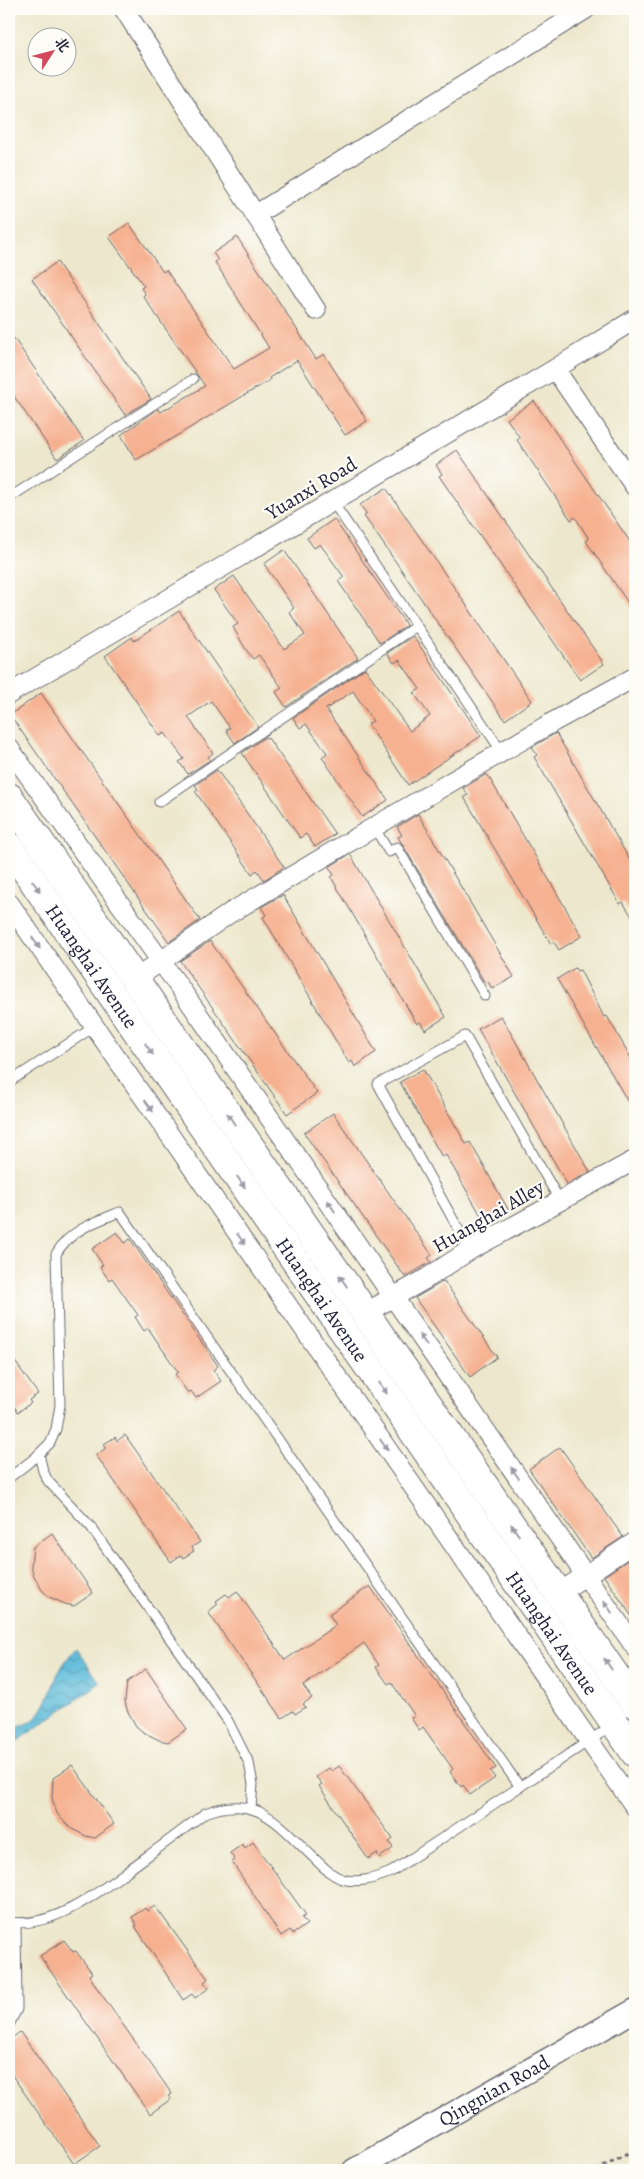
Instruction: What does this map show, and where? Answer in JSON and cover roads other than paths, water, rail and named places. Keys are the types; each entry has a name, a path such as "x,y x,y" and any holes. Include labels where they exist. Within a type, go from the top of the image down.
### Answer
{"main road":[{"name":"Huanghai Avenue","path":"9,797 635,1704"},
{"name":"Huanghai Avenue","path":"9,846 635,1753"}],"street":[{"path":"124,9 316,310"},
{"path":"255,215 586,9"},
{"name":"Yuanxi Road","path":"9,694 556,369 635,319"},
{"path":"556,369 635,487"},
{"path":"134,980 230,913 374,826 635,677"},
{"path":"9,748 162,962 635,1647"},
{"path":"9,903 635,1807"},
{"name":"Huanghai Alley","path":"365,1313 424,1280 470,1250 635,1160"},
{"path":"559,1593 635,1542"},
{"name":"Qingnian Road","path":"354,2170 635,2010"}],"lane":[{"path":"9,498 194,380"},
{"path":"332,502 502,752"},
{"path":"159,802 416,626"},
{"path":"374,826 389,852 397,847 485,996"},
{"path":"9,1082 94,1027"},
{"path":"470,1250 378,1084 465,1036 560,1201"},
{"path":"9,1478 47,1447 55,1434 60,1405 56,1254 69,1238 85,1226 120,1212 520,1787"},
{"path":"39,1454 43,1471 48,1481 92,1527 228,1721 249,1764 253,1784 251,1808"},
{"path":"9,2025 17,2009 12,1922 46,1918 88,1900 205,1814 231,1807 251,1808 270,1816 334,1875 343,1879 374,1879 391,1872 615,1723"}],"water":[{"path":"76,1648 100,1683 9,1747 9,1725 29,1723 36,1717 47,1701 60,1670"}]}
